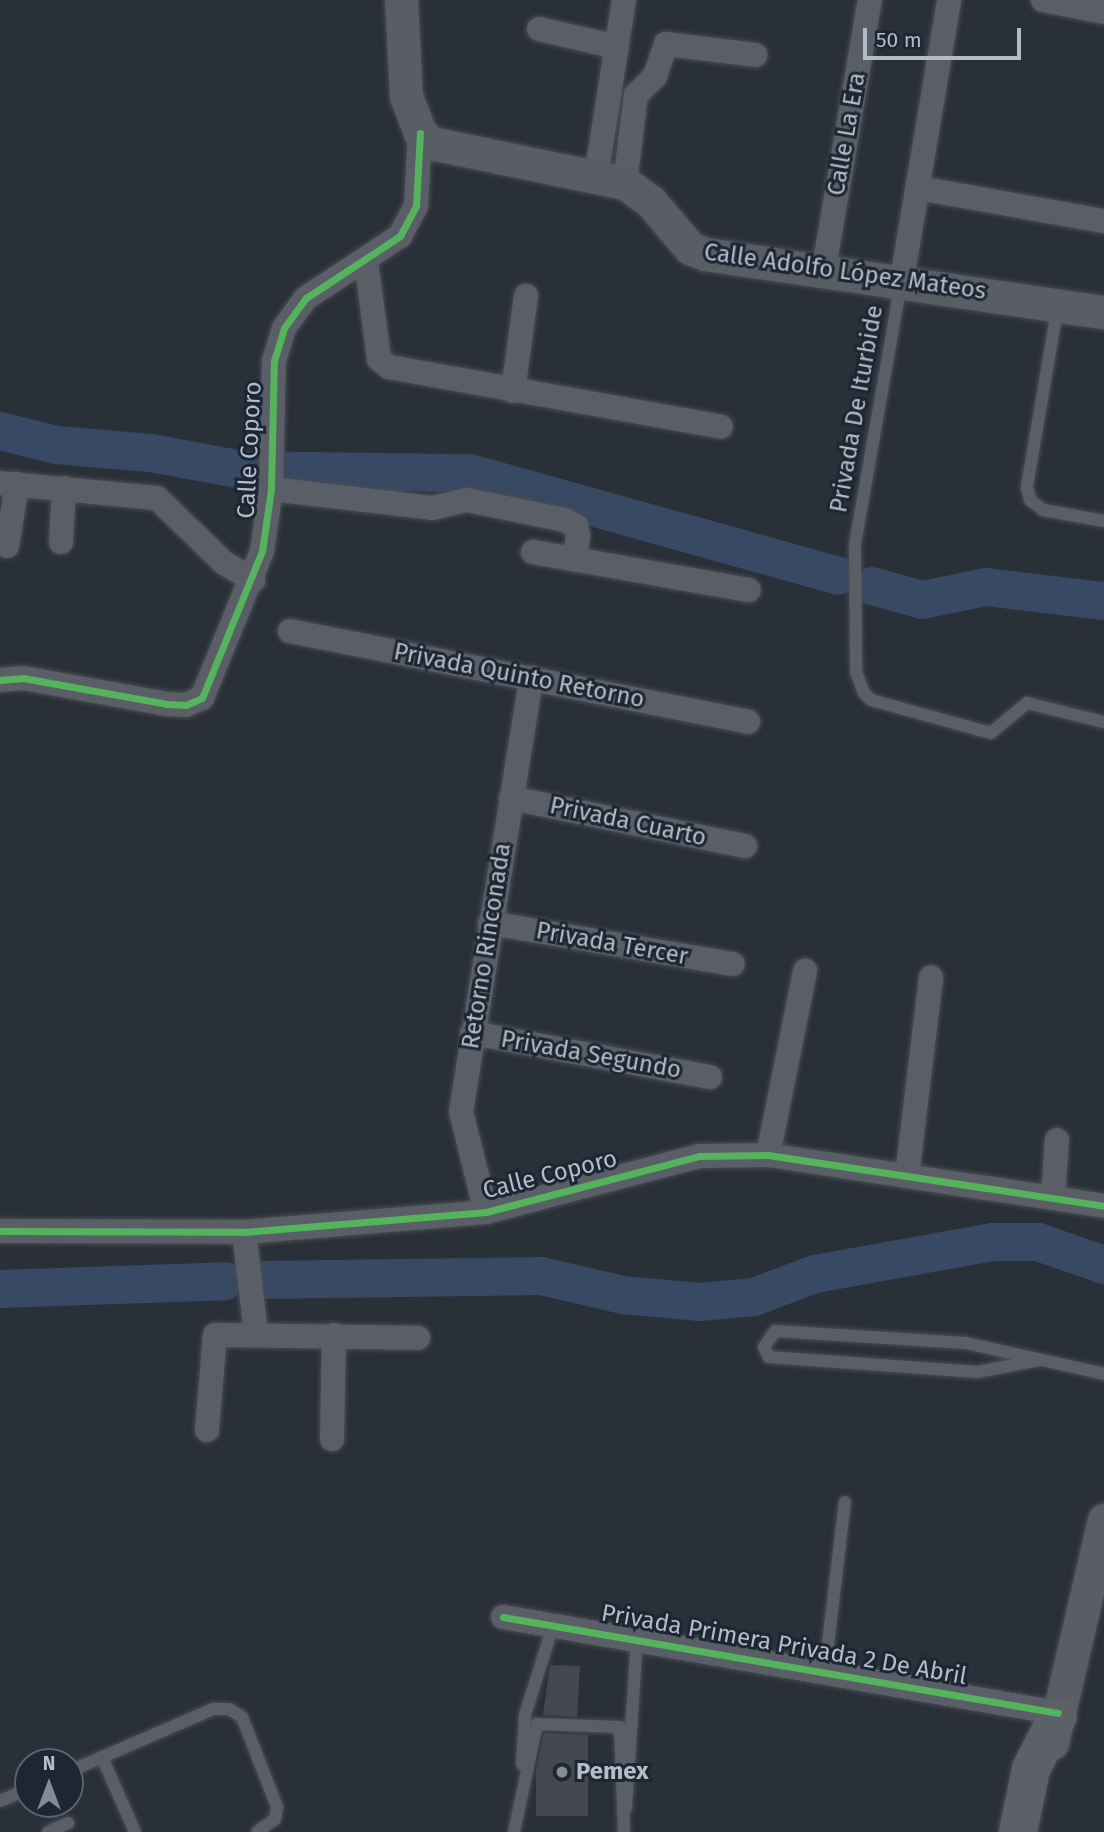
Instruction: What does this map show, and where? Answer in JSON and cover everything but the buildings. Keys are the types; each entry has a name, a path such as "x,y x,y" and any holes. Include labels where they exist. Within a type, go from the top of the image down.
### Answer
{"main road":[{"path":"401,0 407,96 420,133"},
{"name":"Calle Adolfo López Mateos","path":"420,133 448,148 610,180 651,202 690,248 1104,312"},
{"path":"1033,1832 1104,1520"},
{"path":"1018,1832 1035,1757 1058,1714"}],"street":[{"path":"610,180 617,47 624,0"},
{"name":"Calle La Era","path":"824,268 870,0"},
{"path":"902,279 948,0"},
{"path":"1043,0 1104,12"},
{"path":"539,29 617,47"},
{"path":"610,180 636,95 655,76 666,44 755,55"},
{"name":"Calle Coporo","path":"0,680 23,678 186,705 206,691 253,580 271,489 268,451 274,361 284,328 306,298 366,261 400,236 416,206 420,133"},
{"path":"918,188 1104,221"},
{"path":"366,261 379,359 389,367 721,427"},
{"path":"513,391 526,296"},
{"path":"7,546 9,483 157,498 224,562 253,580"},
{"path":"61,542 64,488"},
{"path":"271,489 432,508 467,500 576,526 574,560"},
{"path":"533,552 749,590"},
{"name":"Privada Quinto Retorno","path":"290,631 748,722"},
{"name":"Retorno Rinconada","path":"486,1212 461,1124 472,1033 531,678"},
{"name":"Privada Cuarto","path":"511,798 745,846"},
{"name":"Privada Tercer","path":"490,923 733,964"},
{"path":"768,1155 805,971"},
{"path":"907,1175 931,976"},
{"name":"Privada Segundo","path":"472,1033 710,1077"},
{"path":"1053,1197 1057,1140"},
{"name":"Calle Coporo","path":"0,1231 244,1232 486,1212 700,1156 768,1155 1104,1206"},
{"path":"244,1232 256,1332"},
{"path":"207,1430 215,1335 256,1332 418,1338"},
{"path":"332,1440 334,1335"},
{"name":"Privada Primera Privada 2 De Abril","path":"503,1617 825,1669 1058,1714"}],"lane":[{"name":"Privada De Iturbide","path":"902,279 855,545 856,673 871,700 991,733 1027,703 1104,722"},
{"path":"1058,304 1027,487 1030,500 1044,510 1104,521"},
{"path":"1039,1360 978,1373 769,1357 764,1347 775,1331 966,1343 1104,1374"},
{"path":"825,1669 845,1502"},
{"path":"522,1792 525,1715 553,1626"},
{"path":"624,1830 637,1638"},
{"path":"84,1765 212,1709 229,1709 242,1717 277,1807 275,1819 257,1832"},
{"path":"514,1832 537,1724 617,1725 624,1830"},
{"path":"102,1757 135,1832"},
{"path":"48,1832 68,1824"}],"waterway":[{"path":"0,431 56,445 151,453 243,470 470,473 838,576"},
{"path":"872,586 922,600 986,587 1104,601"},
{"path":"260,1280 541,1276 623,1295 700,1302 754,1297 815,1274 993,1242 1038,1242 1104,1265"},
{"path":"0,1289 225,1281"}],"cycle path":[{"path":"0,680 23,678 167,704 186,705 202,698 262,551 271,489 274,361 284,328 306,298 400,236 416,206 420,133"},
{"path":"0,1231 244,1232 486,1212 700,1156 768,1155 1104,1206"},
{"path":"503,1617 1058,1713"}],"place":[{"name":"Pemex","path":"562,1772"}]}
